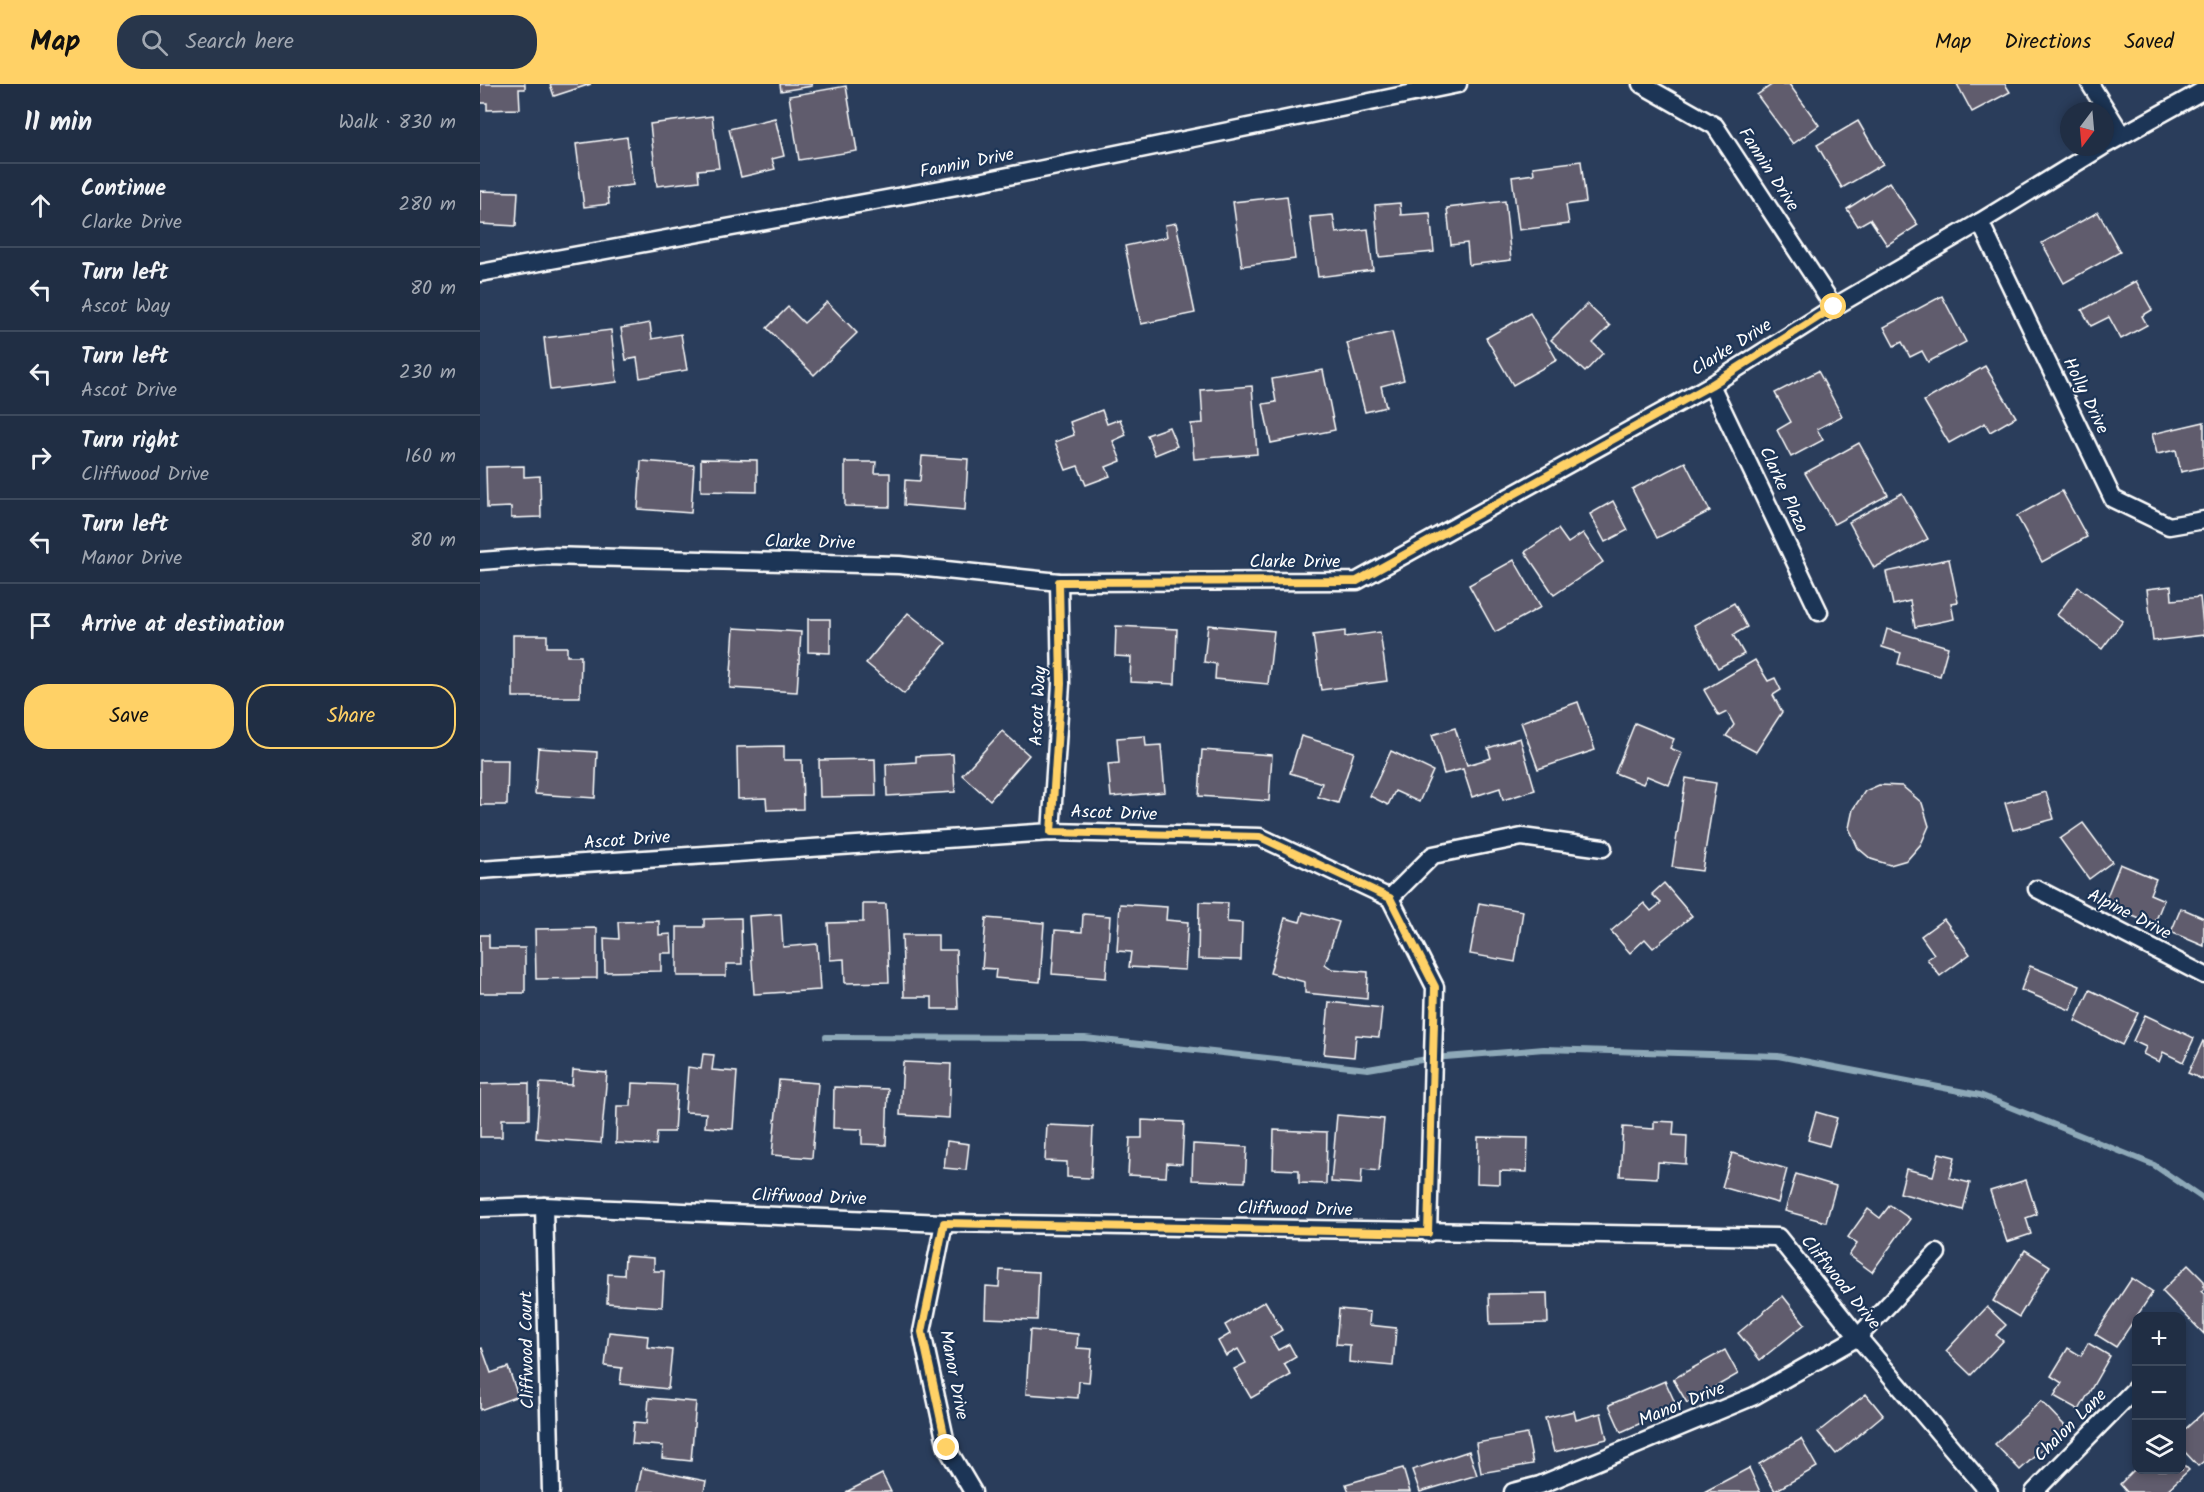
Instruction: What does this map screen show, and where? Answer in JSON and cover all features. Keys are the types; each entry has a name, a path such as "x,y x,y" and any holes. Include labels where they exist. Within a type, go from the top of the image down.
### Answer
{"street":[{"name":"Fannin Drive","path":"480,273 979,182 1458,84"},
{"name":"Fannin Drive","path":"1641,84 1715,126 1834,307"},
{"path":"2090,84 2122,135"},
{"name":"Clarke Drive","path":"2114,140 2204,90"},
{"name":"Clarke Drive","path":"480,561 546,556 899,565 1059,582 1357,581 1711,385 1834,307 1980,222 2087,156"},
{"name":"Holly Drive","path":"1980,222 2113,499 2169,526 2204,520"},
{"name":"Clarke Plaza","path":"1711,385 1820,612"},
{"name":"Ascot Way","path":"1051,832 1061,684 1059,582"},
{"name":"Ascot Drive","path":"480,870 1051,832 1260,837 1390,898"},
{"path":"1428,1233 1435,987 1390,898 1433,855 1522,837 1603,848"},
{"name":"Alpine Drive","path":"2037,889 2204,975"},
{"name":"Cliffwood Drive","path":"480,1208 544,1206 944,1223 1428,1233 1778,1237 1989,1492"},
{"name":"Cliffwood Court","path":"544,1206 551,1492"},
{"name":"Manor Drive","path":"944,1223 922,1332 947,1448 973,1492"},
{"name":"Manor Drive","path":"1513,1492 1540,1485 1754,1396 1858,1336 1937,1253"},
{"name":"Chalon Lane","path":"2034,1492 2132,1392"}],"building":[{"path":"480,84 525,84 525,89 519,89 520,109 487,110 487,103 480,103"},
{"path":"550,84 591,84 554,96"},
{"path":"780,84 812,84 812,86 781,91"},
{"path":"1773,84 1789,84 1819,125 1793,144 1757,95"},
{"path":"1957,84 2005,84 2010,92 1972,112"},
{"path":"846,86 857,151 799,160 789,96"},
{"path":"712,116 719,168 698,170 699,181 657,186 650,124"},
{"path":"775,118 784,156 772,159 775,169 741,177 729,129"},
{"path":"1858,121 1883,164 1842,188 1817,145"},
{"path":"627,137 633,185 607,188 609,204 584,207 576,144"},
{"path":"1581,161 1586,202 1566,205 1569,224 1519,230 1512,177 1534,174 1533,167"},
{"path":"1889,182 1918,225 1887,245 1870,219 1858,226 1847,209"},
{"path":"480,191 518,192 516,226 480,224"},
{"path":"1287,196 1295,259 1242,266 1233,202"},
{"path":"1505,201 1511,260 1469,265 1467,243 1451,245 1447,208"},
{"path":"1400,203 1401,215 1430,213 1434,252 1379,257 1375,205"},
{"path":"2098,212 2120,252 2064,283 2042,243"},
{"path":"1333,215 1336,233 1368,229 1373,270 1318,277 1310,217"},
{"path":"1176,223 1195,313 1141,324 1125,246 1167,237 1165,225"},
{"path":"2136,281 2152,310 2142,316 2147,325 2121,339 2109,317 2091,326 2082,310"},
{"path":"1942,296 1966,342 1928,362 1922,351 1910,357 1902,342 1894,346 1884,327"},
{"path":"827,302 857,333 814,375 767,328 788,307 804,323"},
{"path":"1587,304 1610,326 1593,343 1603,353 1585,372 1551,340"},
{"path":"1530,313 1557,360 1513,385 1486,338"},
{"path":"650,323 652,339 681,334 687,370 640,378 637,358 626,360 621,328"},
{"path":"611,330 617,382 550,390 544,338"},
{"path":"1392,332 1404,380 1381,386 1386,407 1365,412 1347,343"},
{"path":"1985,366 2016,417 1990,432 1985,423 1949,443 1924,401"},
{"path":"1323,370 1335,430 1271,443 1263,404 1276,402 1272,379"},
{"path":"1818,371 1842,416 1817,429 1823,440 1791,457 1777,430 1791,422 1775,393"},
{"path":"1252,386 1257,454 1194,459 1191,424 1203,423 1201,390"},
{"path":"1102,410 1107,424 1120,419 1126,435 1113,441 1121,461 1106,467 1110,476 1086,485 1078,466 1066,470 1055,442 1074,435 1070,422"},
{"path":"2204,422 2204,467 2181,472 2176,450 2157,454 2152,434"},
{"path":"1169,427 1177,446 1155,455 1147,435"},
{"path":"1859,443 1888,495 1834,524 1805,473"},
{"path":"922,456 968,459 965,510 904,505 905,480 920,481"},
{"path":"701,459 757,460 757,492 701,491"},
{"path":"641,461 694,465 691,513 638,509"},
{"path":"845,462 876,462 875,473 890,473 890,507 845,506"},
{"path":"1685,462 1710,511 1657,538 1632,489"},
{"path":"524,466 524,477 540,476 541,517 511,518 511,507 487,508 486,467"},
{"path":"2062,491 2087,537 2042,562 2017,516"},
{"path":"1902,493 1928,539 1874,568 1849,522"},
{"path":"1613,501 1628,530 1605,542 1590,514"},
{"path":"1558,529 1568,543 1583,533 1603,562 1554,595 1525,552"},
{"path":"1949,559 1958,602 1951,603 1954,619 1915,627 1910,601 1893,605 1886,572"},
{"path":"1514,560 1541,607 1495,632 1469,585"},
{"path":"2171,586 2172,600 2200,597 2204,635 2153,641 2147,589"},
{"path":"2078,587 2123,621 2102,649 2057,615"},
{"path":"1734,603 1747,627 1733,635 1744,654 1718,668 1694,625"},
{"path":"908,613 946,643 904,694 866,663"},
{"path":"808,619 830,619 830,653 808,652"},
{"path":"1208,625 1274,631 1268,684 1215,679 1216,664 1204,662"},
{"path":"1116,626 1177,629 1175,684 1130,682 1131,657 1115,656"},
{"path":"734,628 801,632 797,692 730,688"},
{"path":"1887,629 1948,647 1940,676 1898,664 1901,653 1882,647"},
{"path":"1345,631 1345,637 1380,632 1387,681 1321,690 1313,635"},
{"path":"513,635 547,635 547,647 567,647 567,656 581,656 580,697 513,697"},
{"path":"1755,660 1768,681 1775,678 1781,690 1773,695 1782,712 1756,752 1726,736 1734,725 1727,712 1719,716 1704,690"},
{"path":"1578,702 1595,750 1538,769 1521,722"},
{"path":"1635,723 1674,739 1670,748 1682,753 1669,785 1647,776 1643,784 1615,773"},
{"path":"1455,728 1467,765 1491,758 1488,748 1520,738 1535,790 1503,800 1500,788 1472,797 1463,769 1444,774 1432,735"},
{"path":"1002,731 1029,755 990,800 962,775"},
{"path":"1145,736 1146,746 1161,745 1165,792 1111,797 1108,764 1119,763 1117,738"},
{"path":"1301,736 1354,752 1338,803 1318,797 1322,783 1290,773"},
{"path":"784,746 784,760 802,760 803,809 767,810 766,798 738,799 737,747"},
{"path":"538,748 597,752 595,798 535,794"},
{"path":"1202,750 1272,755 1269,801 1199,796"},
{"path":"1391,751 1433,771 1419,802 1395,791 1388,805 1370,796"},
{"path":"953,754 955,792 887,796 886,764 916,762 916,756"},
{"path":"875,759 876,796 820,797 819,760"},
{"path":"480,760 508,760 507,805 480,805"},
{"path":"1686,778 1716,783 1702,871 1672,867"},
{"path":"1879,785 1902,786 1922,803 1929,826 1921,844 1907,860 1890,865 1871,859 1858,848 1849,828 1853,809 1865,791"},
{"path":"2046,792 2054,819 2013,830 2005,803"},
{"path":"2083,823 2112,862 2089,879 2060,839"},
{"path":"2120,864 2156,879 2150,894 2164,900 2154,925 2104,904"},
{"path":"1664,883 1692,916 1653,948 1645,939 1630,953 1611,931 1644,903 1651,911 1661,903 1652,894"},
{"path":"1199,902 1228,903 1227,922 1242,923 1241,960 1198,959"},
{"path":"1479,903 1523,911 1515,962 1470,954"},
{"path":"863,904 886,904 889,982 845,983 844,959 830,960 828,923 863,922"},
{"path":"1120,904 1167,907 1166,920 1188,922 1185,970 1129,967 1131,952 1117,951"},
{"path":"2181,908 2204,918 2204,946 2171,932"},
{"path":"1303,912 1339,922 1325,964 1332,969 1368,972 1367,999 1305,993 1305,982 1270,973 1285,918 1300,922"},
{"path":"781,914 783,947 817,944 820,990 754,994 749,916"},
{"path":"1083,914 1110,916 1106,978 1052,974 1055,930 1082,932"},
{"path":"741,918 742,964 726,964 726,976 677,976 677,927 704,927 704,919"},
{"path":"986,918 1044,923 1040,982 995,978 996,969 982,968"},
{"path":"1944,919 1970,954 1940,976 1927,959 1934,954 1921,936"},
{"path":"659,921 659,935 671,934 672,953 661,953 661,971 605,972 604,938 619,939 618,922"},
{"path":"597,928 597,978 536,979 535,929"},
{"path":"480,935 489,935 489,948 525,948 525,993 480,993"},
{"path":"902,935 938,935 938,950 956,950 958,1009 932,1009 932,997 904,997"},
{"path":"2030,966 2080,986 2070,1010 2021,990"},
{"path":"2090,990 2138,1013 2122,1045 2075,1021"},
{"path":"1329,1002 1382,1008 1379,1037 1356,1035 1354,1057 1324,1054"},
{"path":"2145,1015 2194,1038 2183,1062 2163,1052 2159,1062 2143,1054 2146,1047 2133,1041"},
{"path":"2204,1042 2204,1080 2188,1073"},
{"path":"703,1054 714,1055 712,1070 737,1072 733,1129 705,1127 706,1113 685,1112 688,1067 701,1069"},
{"path":"903,1062 951,1064 949,1118 900,1115"},
{"path":"573,1070 607,1073 601,1143 536,1138 540,1083 572,1085"},
{"path":"779,1080 818,1083 812,1158 772,1155"},
{"path":"529,1083 529,1119 502,1119 502,1137 480,1137 480,1084"},
{"path":"632,1083 677,1085 674,1132 657,1132 656,1145 616,1143 617,1106 631,1106"},
{"path":"834,1087 888,1089 886,1145 862,1144 862,1129 833,1128"},
{"path":"1816,1112 1837,1118 1829,1146 1808,1140"},
{"path":"1337,1115 1384,1119 1379,1171 1362,1169 1361,1184 1331,1182"},
{"path":"1142,1120 1184,1122 1182,1164 1167,1163 1166,1177 1128,1175 1130,1138 1142,1138"},
{"path":"1654,1121 1674,1122 1673,1135 1687,1136 1686,1164 1658,1162 1657,1178 1620,1176 1623,1127 1654,1129"},
{"path":"1047,1125 1093,1127 1091,1178 1067,1177 1067,1162 1045,1161"},
{"path":"1274,1130 1327,1132 1326,1184 1299,1183 1299,1170 1273,1169"},
{"path":"1478,1137 1528,1138 1527,1172 1500,1171 1500,1184 1477,1183"},
{"path":"947,1141 969,1144 966,1170 944,1168"},
{"path":"1193,1144 1247,1147 1245,1182 1192,1180"},
{"path":"1732,1153 1787,1169 1778,1203 1722,1187"},
{"path":"1939,1153 1955,1157 1950,1178 1970,1183 1963,1210 1900,1193 1906,1169 1933,1176"},
{"path":"1796,1174 1836,1186 1826,1222 1785,1211"},
{"path":"2026,1180 2037,1214 2026,1218 2031,1234 2007,1242 1990,1191"},
{"path":"1890,1205 1910,1219 1872,1272 1849,1255 1857,1244 1848,1237 1868,1209 1880,1218"},
{"path":"2025,1250 2050,1266 2019,1317 1993,1301"},
{"path":"625,1256 654,1258 654,1271 664,1271 662,1307 607,1303 608,1274 624,1275"},
{"path":"2188,1265 2204,1281 2204,1289 2201,1291 2204,1294 2204,1334 2186,1316 2186,1312 2183,1312 2162,1291"},
{"path":"1000,1270 1039,1272 1037,1320 985,1318 986,1286 999,1287"},
{"path":"2132,1278 2153,1292 2140,1312 2132,1312 2132,1323 2116,1347 2095,1334"},
{"path":"1547,1293 1548,1323 1490,1324 1489,1294"},
{"path":"1783,1296 1805,1324 1760,1360 1738,1333"},
{"path":"1265,1301 1282,1330 1270,1337 1278,1350 1289,1344 1296,1357 1284,1364 1291,1375 1251,1398 1234,1369 1246,1363 1238,1349 1226,1356 1218,1341 1230,1334 1225,1325"},
{"path":"1987,1307 2006,1325 1996,1335 2003,1341 1971,1375 1946,1351"},
{"path":"1339,1309 1370,1312 1369,1325 1396,1328 1393,1366 1349,1362 1350,1345 1336,1344"},
{"path":"1030,1330 1078,1334 1077,1348 1092,1349 1089,1382 1079,1381 1078,1398 1026,1394"},
{"path":"609,1332 648,1336 647,1347 672,1350 668,1389 620,1384 622,1368 605,1366"},
{"path":"2088,1343 2110,1356 2079,1410 2054,1396 2062,1383 2051,1376 2068,1348 2081,1356"},
{"path":"482,1348 491,1373 508,1367 518,1396 480,1410 480,1349"},
{"path":"1725,1350 1738,1374 1687,1403 1673,1379"},
{"path":"1665,1381 1677,1407 1621,1432 1609,1405"},
{"path":"1866,1394 1883,1415 1836,1454 1818,1432"},
{"path":"649,1398 696,1402 691,1461 662,1458 663,1446 632,1444 634,1422 647,1423"},
{"path":"2041,1401 2066,1427 2020,1470 1995,1444"},
{"path":"1574,1411 1576,1420 1601,1413 1607,1439 1554,1452 1545,1418"},
{"path":"2204,1412 2204,1461 2198,1466 2186,1453 2186,1428"},
{"path":"1527,1434 1533,1464 1481,1473 1476,1443"},
{"path":"1801,1439 1817,1467 1775,1491 1759,1464"},
{"path":"1469,1451 1477,1475 1420,1492 1412,1470"},
{"path":"642,1468 706,1481 704,1492 637,1492"},
{"path":"1403,1468 1410,1492 1349,1492 1346,1484"},
{"path":"1749,1468 1760,1492 1704,1492"},
{"path":"2132,1472 2132,1474 2185,1474 2165,1492 2127,1492 2120,1484"},
{"path":"882,1474 891,1492 846,1492"}],"waterway":[{"path":"826,1037 1085,1038 1368,1069 1433,1058 1544,1049 1778,1056 1980,1095 2154,1165 2204,1199"}],"route":[{"path":"947,1448 922,1332 944,1223 1428,1233 1435,987 1390,898 1260,837 1051,832 1061,684 1059,582 1357,581 1711,385 1834,307"}]}
